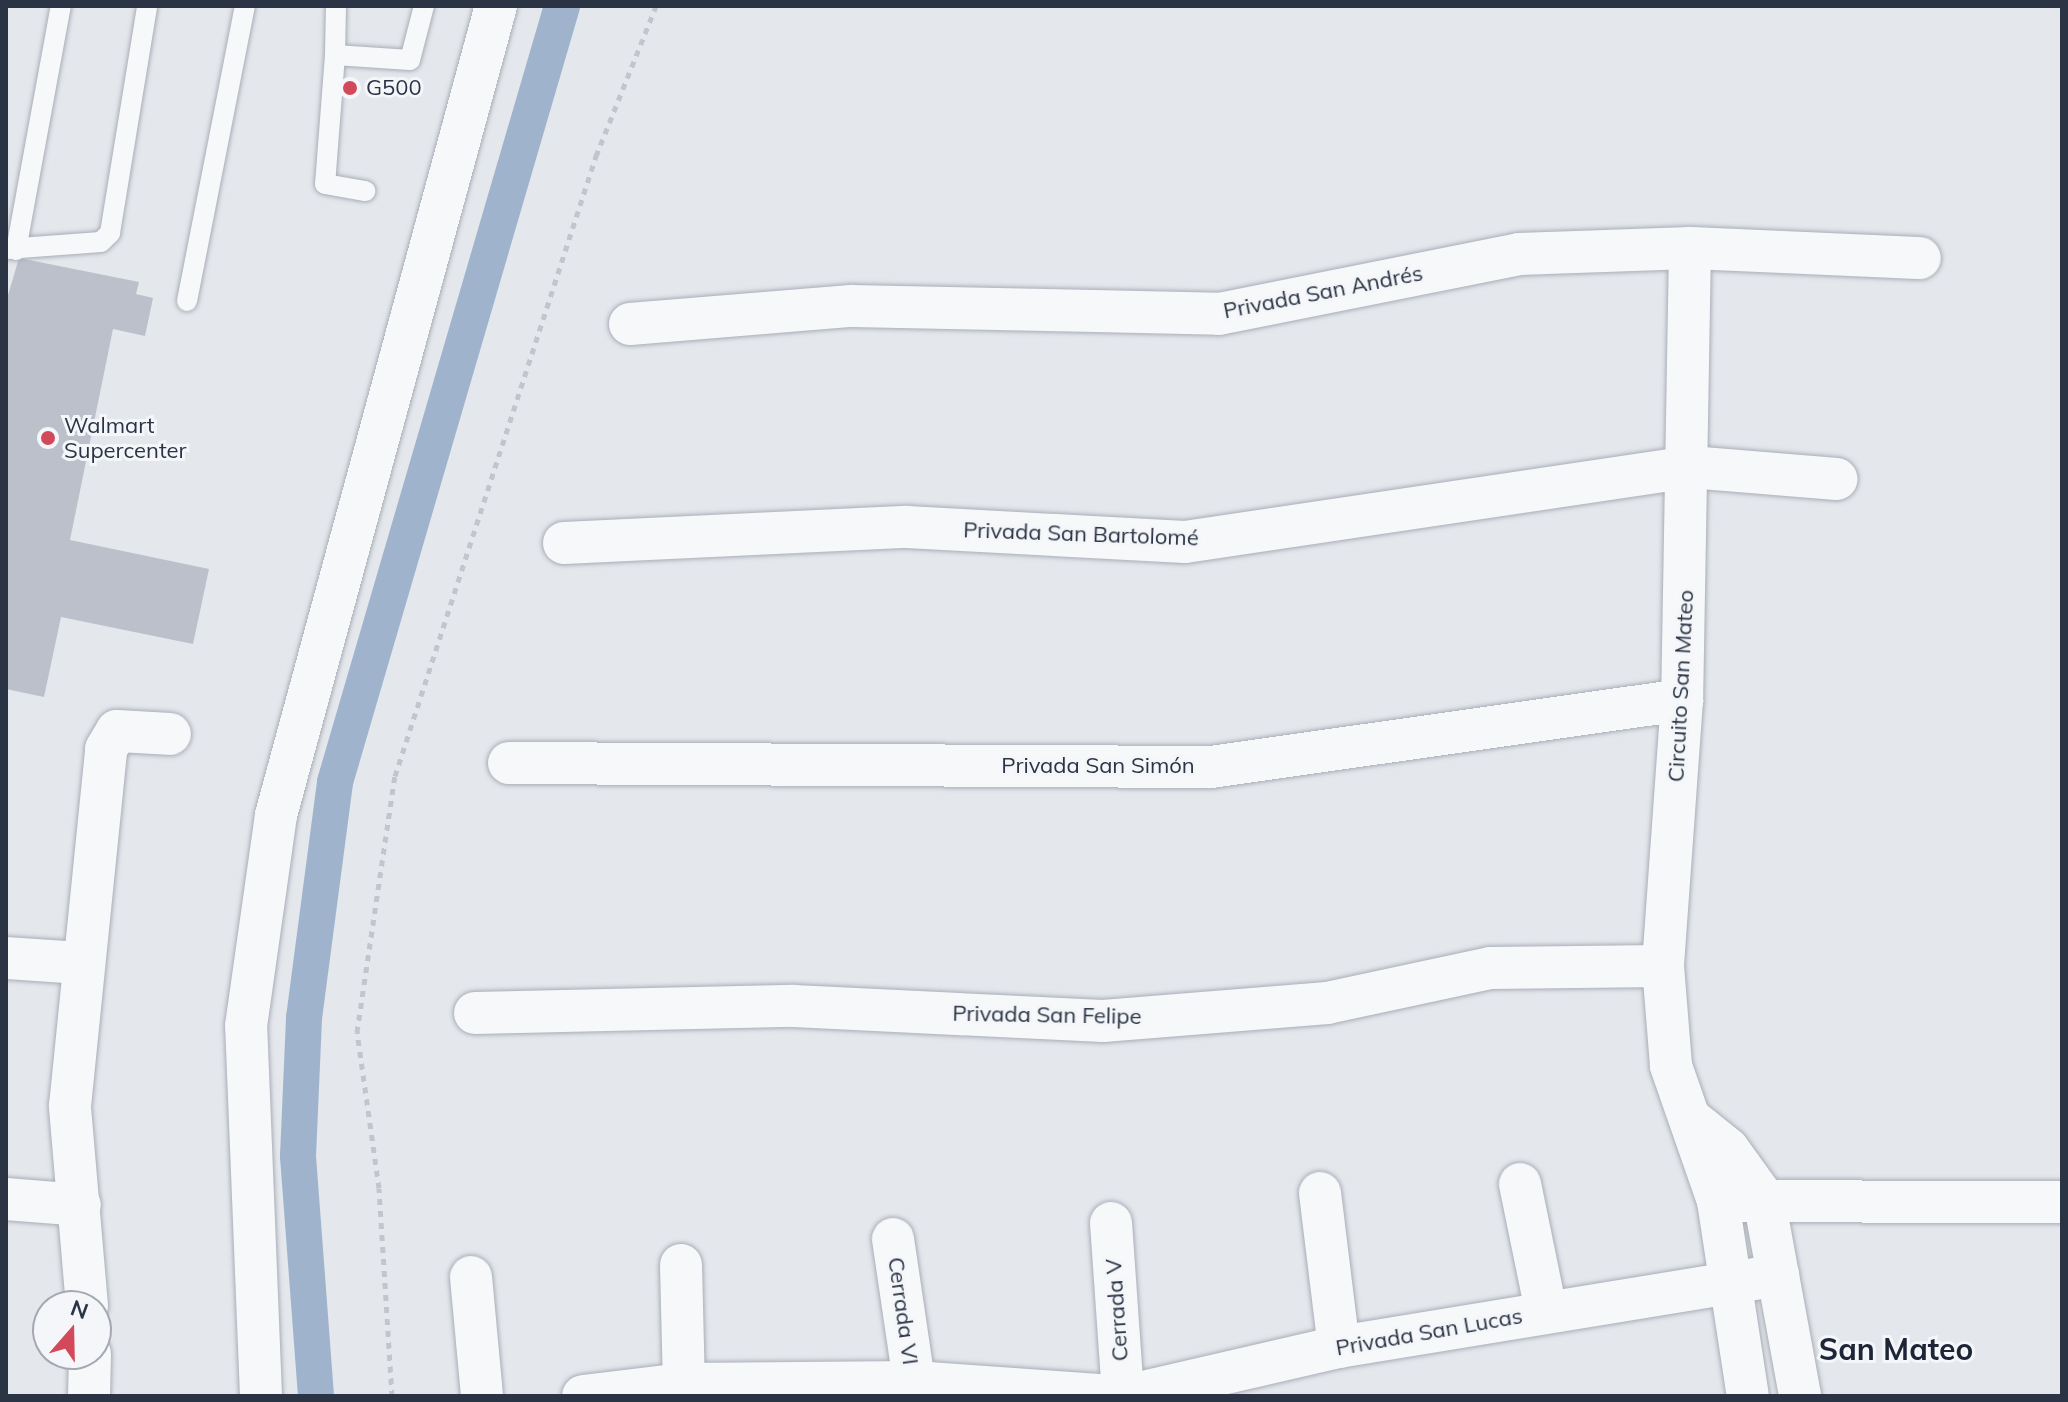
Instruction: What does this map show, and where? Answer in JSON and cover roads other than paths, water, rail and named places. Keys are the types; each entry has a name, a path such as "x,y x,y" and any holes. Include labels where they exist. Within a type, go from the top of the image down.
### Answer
{"street":[{"path":"261,1396 246,1026 276,815 496,6"},
{"name":"Privada San Andrés","path":"630,324 851,306 1219,314 1519,254 1690,248 1920,258"},
{"name":"Circuito San Mateo","path":"1690,248 1690,467 1682,700 1663,966 1671,1066 1718,1201 1734,1280 1748,1396"},
{"name":"Privada San Bartolomé","path":"564,543 907,527 1185,542 1690,467 1837,479"},
{"name":"Privada San Simón","path":"509,763 1211,767 1682,700"},
{"path":"86,1290 70,1106 82,963 107,742 117,731 170,734"},
{"path":"6,958 82,963"},
{"name":"Privada San Felipe","path":"475,1013 794,1006 1103,1021 1327,1003 1490,968 1663,966"},
{"path":"1691,1119 1728,1149 1764,1199 1800,1396"},
{"path":"1520,1184 1546,1311"},
{"path":"1320,1193 1339,1347"},
{"path":"6,1199 80,1205"},
{"path":"1718,1201 2062,1202"},
{"name":"Cerrada V","path":"1111,1223 1125,1396"},
{"name":"Cerrada VI","path":"893,1239 914,1382"},
{"path":"681,1265 684,1384"},
{"name":"Privada San Lucas","path":"1125,1396 1339,1347 1778,1275"},
{"path":"471,1277 482,1396"},
{"path":"89,1396 90,1370"},
{"path":"583,1396 684,1384 914,1382 1113,1396"}],"lane":[{"path":"61,6 11,250 101,242 110,233 147,6"},
{"path":"187,301 245,6"},
{"path":"336,6 325,184 365,191"},
{"path":"335,55 410,60 424,6"}],"waterway":[{"path":"316,1396 298,1156 304,1018 335,782 562,6"}],"place":[{"name":"G500","path":"350,88"},
{"name":"Walmart Supercenter","path":"48,438"}],"district":[{"name":"San Mateo","path":"1896,1349"}]}
